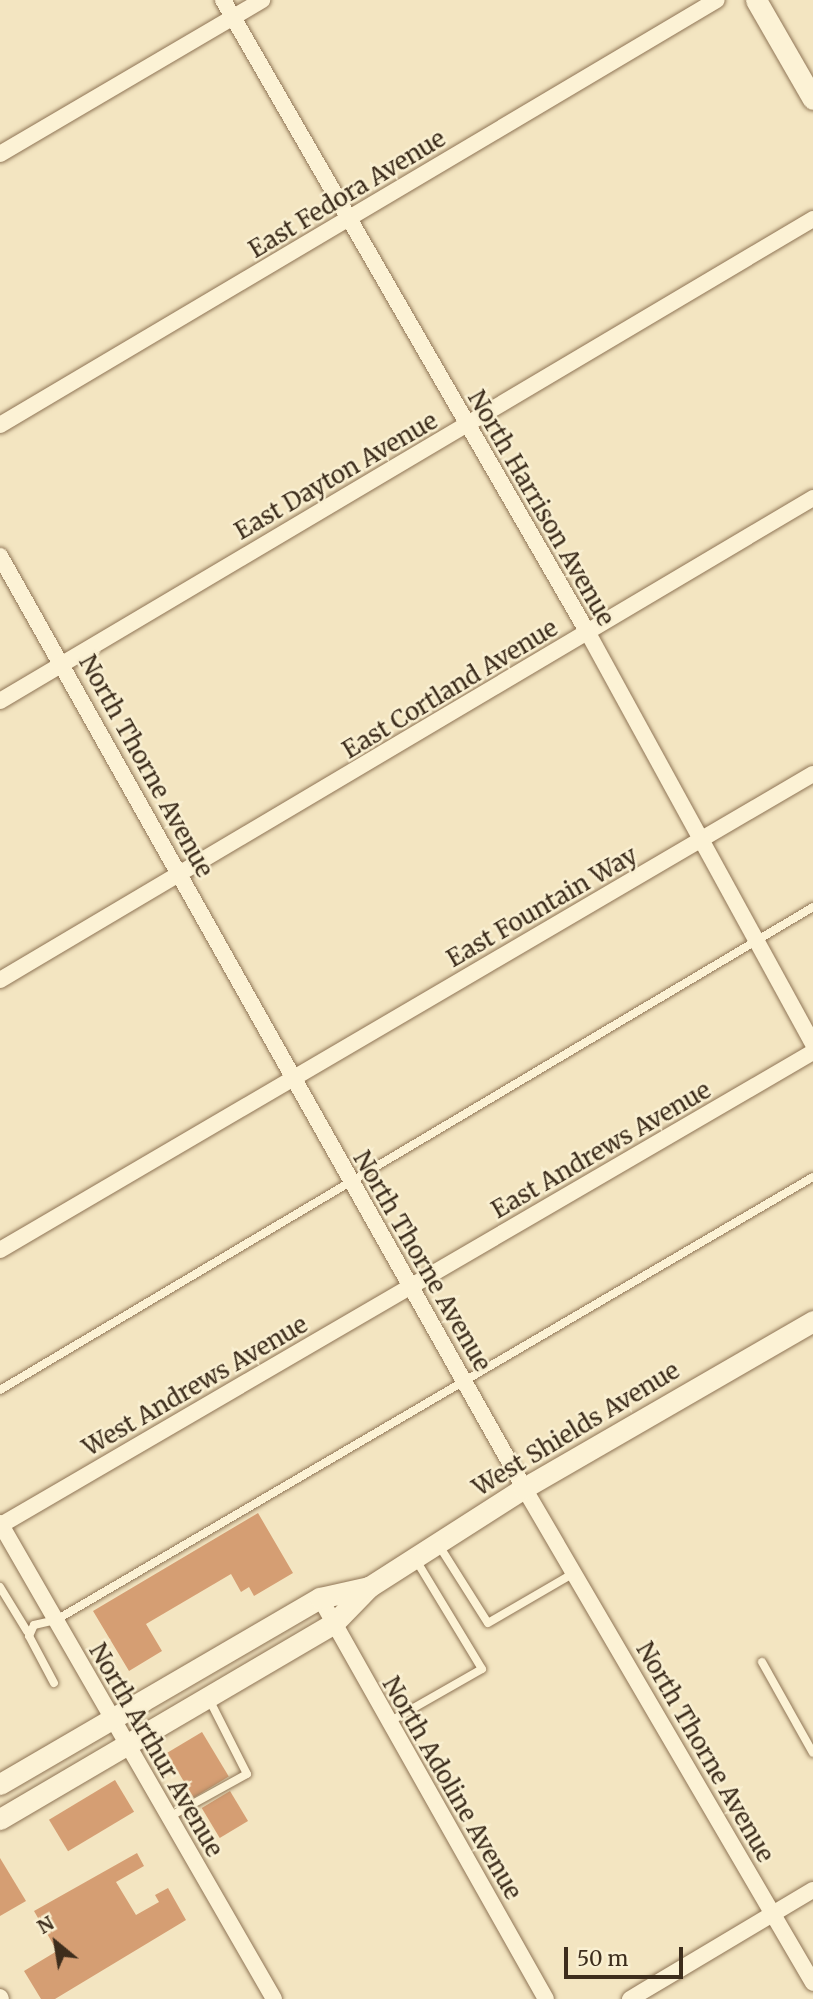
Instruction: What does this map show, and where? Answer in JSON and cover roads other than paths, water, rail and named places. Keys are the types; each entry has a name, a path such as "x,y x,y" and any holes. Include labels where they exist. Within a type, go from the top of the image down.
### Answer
{"main road":[{"path":"756,0 811,90"},
{"name":"West Shields Avenue","path":"0,1819 333,1624 369,1587 524,1488 813,1321"},
{"name":"West Shields Avenue","path":"4,1784 320,1598 369,1587"}],"street":[{"name":"North Harrison Avenue","path":"223,0 348,221 588,633 813,1044"},
{"path":"0,154 261,0"},
{"name":"East Fedora Avenue","path":"0,425 717,0"},
{"name":"East Dayton Avenue","path":"0,701 813,219"},
{"name":"East Cortland Avenue","path":"0,980 182,875 813,498"},
{"name":"North Thorne Avenue","path":"0,556 182,875 293,1079 524,1488 813,1983"},
{"name":"East Fountain Way","path":"0,1250 813,774"},
{"name":"East Andrews Avenue","path":"412,1287 813,1052"},
{"name":"West Andrews Avenue","path":"0,1524 412,1287"},
{"name":"North Arthur Avenue","path":"0,1524 274,1999"},
{"name":"North Adoline Avenue","path":"320,1598 546,1999"},
{"path":"630,1999 813,1890"}],"lane":[{"path":"0,1390 813,907"},
{"path":"27,1631 56,1619 813,1177"},
{"path":"438,1543 488,1623 574,1573"},
{"path":"389,1722 482,1669 415,1557"},
{"path":"0,1587 54,1683"},
{"path":"762,1662 813,1753"},
{"path":"169,1817 239,1782 248,1768 208,1697"}]}
